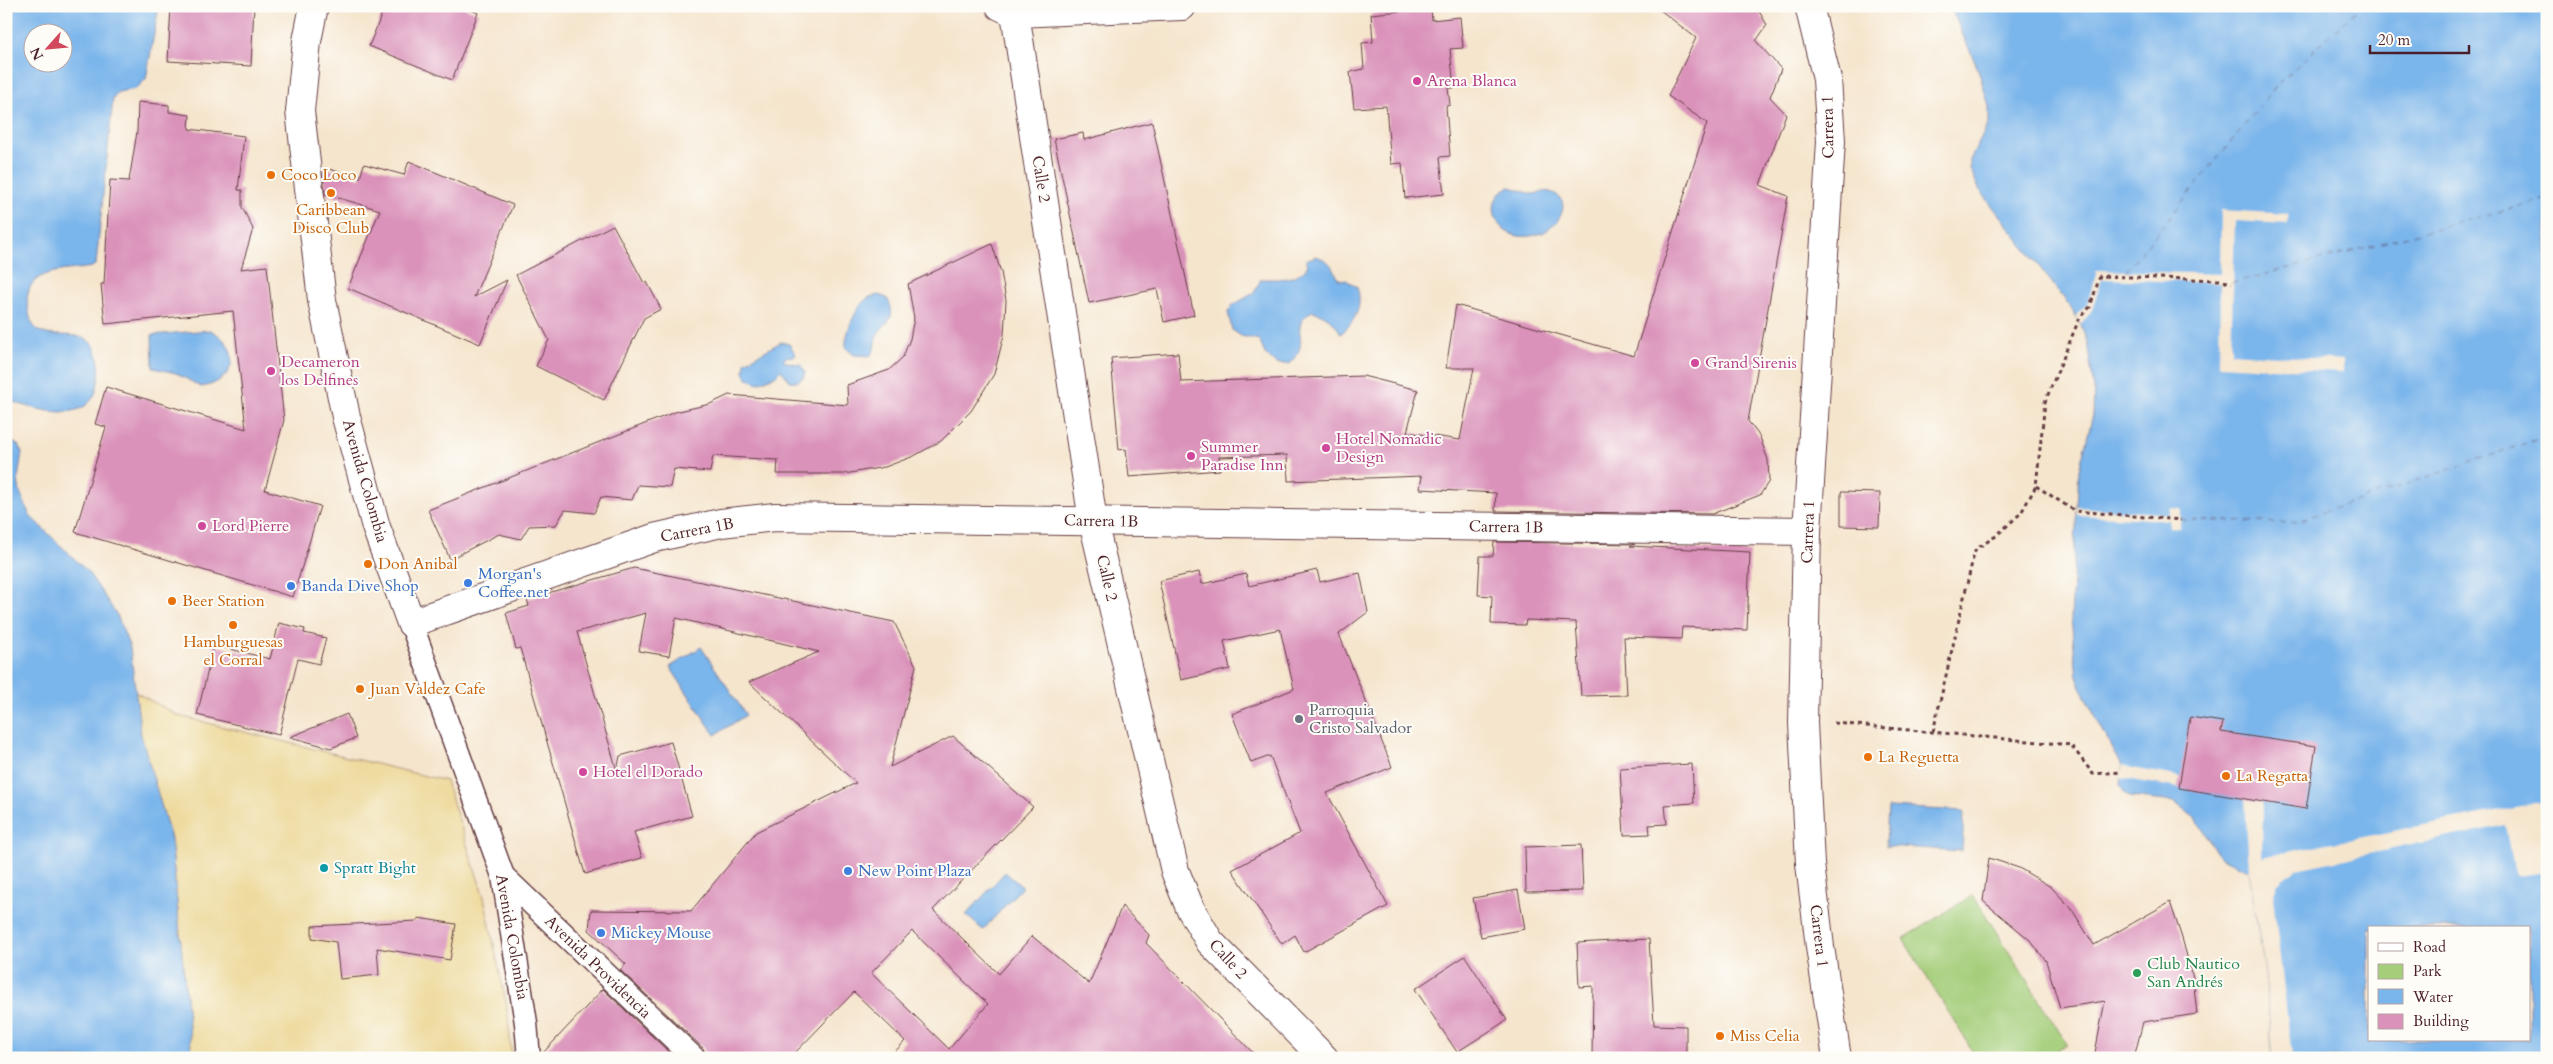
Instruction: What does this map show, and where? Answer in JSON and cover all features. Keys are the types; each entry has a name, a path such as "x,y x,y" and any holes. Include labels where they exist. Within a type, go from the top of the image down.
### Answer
{"street":[{"name":"Avenida Colombia","path":"314,6 307,41 300,111 322,300 346,417 376,527 503,876 526,1023 529,1058"},
{"path":"1007,10 1182,6"},
{"name":"Carrera 1","path":"1809,6 1827,78 1831,140 1807,531 1803,723 1810,864 1820,947 1837,1058"},
{"name":"Calle 2","path":"1007,10 1093,521 1175,871 1190,908 1210,942 1324,1058"},
{"name":"Carrera 1B","path":"411,623 654,538 721,523 775,517 1807,531"},
{"name":"Avenida Providencia","path":"503,876 694,1058"}],"path":[{"path":"1933,732 1974,554 1976,549 1996,536 2021,513 2036,486 2045,402 2080,317 2090,306 2100,276 2125,273 2219,280 2232,283"},
{"path":"2036,486 2074,511 2180,520"},
{"path":"1803,723 1825,722 2071,745 2093,774 2121,772"}],"green space":[{"path":"1973,895 2067,1044 2045,1058 1977,1058 1903,939"}],"sand":[{"name":"Spratt Bight","path":"135,692 179,716 446,781 484,897 507,1007 512,1058 192,1058 171,839 141,735"}],"water":[{"path":"6,6 159,6 146,79 136,89 118,92 113,99 96,264 92,267 64,270 44,275 31,286 27,296 29,313 33,324 39,331 47,334 76,336 85,339 93,345 98,357 99,370 95,394 87,405 77,410 53,412 6,400"},
{"path":"1950,6 2547,6 2547,1058 2273,1058 2265,972 2249,870 2220,858 2195,818 2174,802 2130,797 2124,792 2120,785 2122,766 2086,699 2077,676 2071,618 2079,470 2093,415 2094,389 2087,342 2081,325 2070,306 1979,189 1970,168 1970,160 1989,123 1989,106 1978,69"},
{"path":"1509,187 1532,194 1548,192 1558,195 1562,200 1563,206 1559,219 1548,230 1526,236 1513,235 1503,229 1497,221 1494,211 1495,202 1500,193"},
{"path":"1316,256 1330,264 1338,279 1346,280 1357,287 1359,307 1351,323 1341,334 1330,319 1312,311 1304,318 1301,324 1300,348 1296,355 1289,364 1276,364 1265,354 1259,340 1241,336 1232,330 1228,312 1233,305 1254,293 1261,279 1281,279 1299,274 1308,265 1306,260"},
{"path":"879,295 887,298 891,306 891,317 879,332 872,354 870,356 854,355 846,348 847,336 852,321 859,307 869,297"},
{"path":"210,330 221,337 228,345 231,354 231,363 228,371 213,384 201,387 176,373 153,368 152,335"},
{"path":"781,342 789,344 796,354 793,357 787,356 783,361 801,365 805,372 803,378 797,382 790,381 781,370 775,376 758,383 747,378 744,372 745,362"},
{"path":"6,438 18,445 22,452 18,479 20,492 30,516 88,572 117,615 130,648 141,735 171,839 192,1058 6,1058"},
{"path":"701,647 746,715 715,735 670,667"},
{"path":"1888,807 1964,811 1962,851 1886,846"},
{"path":"1005,872 1022,887 983,930 966,915"}],"pier":[{"path":"2221,210 2288,214 2288,224 2235,221 2231,353 2343,360 2343,372 2219,365 2220,283 2102,279 2092,310 2081,325 2076,315 2087,304 2097,270 2220,274"},
{"path":"2077,507 2169,514 2170,508 2181,509 2180,528 2169,527 2168,520 2077,515"},
{"path":"2122,766 2181,777 2179,788 2120,778"},
{"path":"2245,799 2263,802 2262,857 2541,802 2547,829 2547,871 2515,875 2506,825 2297,869 2285,877 2277,884 2273,898 2292,1056 2273,1056 2265,972 2249,870"}],"building":[{"path":"171,6 254,6 251,66 168,61"},
{"path":"385,6 461,6 478,13 452,80 369,46"},
{"path":"1655,6 1756,6 1767,25 1756,41 1781,69 1770,97 1786,114 1760,185 1788,196 1748,421 1760,437 1768,460 1769,481 1760,495 1712,514 1495,511 1496,493 1420,489 1422,476 1288,481 1287,455 1219,457 1220,470 1129,477 1126,449 1119,450 1111,358 1178,353 1181,382 1363,376 1418,390 1407,432 1460,440 1474,368 1446,368 1456,305 1634,356 1707,123 1668,96 1696,38"},
{"path":"1431,8 1432,20 1460,17 1463,48 1450,49 1454,88 1448,88 1450,105 1446,106 1450,156 1440,157 1444,194 1405,198 1402,163 1391,164 1386,106 1354,108 1350,72 1364,69 1362,43 1373,42 1371,14"},
{"path":"138,102 169,105 169,112 190,115 189,129 244,136 238,190 242,190 242,207 253,229 241,269 267,266 284,420 265,490 320,506 293,597 75,532 106,427 95,424 106,387 246,429 233,311 105,324 101,284 104,284 110,180 129,181 137,132"},
{"path":"1152,122 1194,315 1164,322 1157,289 1089,303 1054,139 1083,133 1084,140"},
{"path":"409,161 513,205 474,297 507,280 480,344 348,288 380,210 325,194 323,175 325,168 360,178 364,164 404,175"},
{"path":"613,225 644,283 647,282 661,309 644,318 604,400 536,366 549,340 516,275"},
{"path":"992,244 1001,272 1006,300 1004,335 994,374 971,411 941,441 914,456 885,467 844,474 777,474 778,460 713,456 710,472 674,469 670,487 638,485 632,500 601,497 594,513 565,510 556,525 529,526 521,539 499,534 450,559 428,510 675,412 710,404 729,395 848,405 847,385 889,370 903,357 910,339 914,318 908,284"},
{"path":"1841,492 1880,493 1879,527 1841,526"},
{"path":"1494,542 1635,544 1630,546 1750,552 1747,630 1682,627 1681,639 1624,637 1627,695 1581,696 1576,622 1526,620 1525,625 1491,624 1492,596 1478,595 1480,556 1493,556"},
{"path":"634,568 894,622 916,666 890,767 953,736 1033,807 933,910 999,974 1032,936 1089,984 1122,906 1149,935 1146,943 1258,1058 889,1058 905,1041 854,992 790,1058 707,1058 703,1048 620,970 626,964 589,930 591,910 691,911 756,832 856,783 749,682 819,652 676,618 669,656 639,651 646,613 577,632 617,771 620,756 671,742 692,816 634,832 642,858 585,874 520,648 516,649 506,613 529,606 527,599","holes":["912,931 988,1004 949,1049 871,973"]},
{"path":"1317,570 1320,582 1360,573 1368,612 1339,634 1392,767 1327,793 1388,906 1304,952 1295,935 1282,944 1232,870 1300,833 1270,756 1251,763 1232,714 1294,689 1280,629 1224,641 1230,669 1181,680 1159,581 1199,572 1202,584 1246,574 1249,586"},
{"path":"279,623 305,629 304,633 326,638 319,664 298,659 279,735 197,715 214,645 270,659"},
{"path":"347,714 356,738 331,748 290,737"},
{"path":"2190,717 2223,722 2221,732 2316,746 2306,809 2179,788"},
{"path":"1692,764 1694,803 1665,805 1667,824 1649,825 1650,834 1624,835 1620,768"},
{"path":"1581,845 1583,891 1526,892 1525,847"},
{"path":"1989,858 2019,868 2051,887 2071,908 2094,945 2170,902 2193,978 2197,1014 2143,1022 2134,1058 2094,1058 2105,1001 2060,1008 2046,961 2030,940 1983,901"},
{"path":"1518,890 1525,929 1481,937 1473,898"},
{"path":"418,918 456,924 450,960 377,948 379,975 340,979 336,942 312,938 312,926 418,921"},
{"path":"1649,939 1654,1025 1686,1026 1686,1058 1592,1058 1593,986 1579,987 1577,943"},
{"path":"1465,956 1507,1020 1457,1052 1415,989"},
{"path":"603,989 675,1058 542,1058 542,1054"}],"ferry route":[{"path":"2126,271 2278,84 2361,6"},
{"path":"2232,283 2547,199"},
{"path":"2181,520 2292,523 2547,436"}],"place":[{"name":"Arena Blanca","path":"1417,81"},
{"name":"Coco Loco","path":"271,175"},
{"name":"Caribbean Disco Club","path":"331,193"},
{"name":"Grand Sirenis","path":"1695,363"},
{"name":"Decameron los Delfines","path":"271,371"},
{"name":"Hotel Nomadic Design","path":"1326,448"},
{"name":"Summer Paradise Inn","path":"1191,456"},
{"name":"Lord Pierre","path":"202,526"},
{"name":"Don Anibal","path":"368,564"},
{"name":"Morgan's Coffee.net","path":"468,583"},
{"name":"Banda Dive Shop","path":"291,586"},
{"name":"Beer Station","path":"172,601"},
{"name":"Hamburguesas el Corral","path":"233,625"},
{"name":"Juan Valdez Cafe","path":"360,689"},
{"name":"Parroquia Cristo Salvador","path":"1299,719"},
{"name":"La Reguetta","path":"1868,757"},
{"name":"Hotel el Dorado","path":"583,772"},
{"name":"La Regatta","path":"2226,776"},
{"name":"Spratt Bight","path":"324,868"},
{"name":"New Point Plaza","path":"848,871"},
{"name":"Mickey Mouse","path":"601,933"},
{"name":"Club Nautico San Andrés","path":"2137,973"},
{"name":"Miss Celia","path":"1720,1036"}]}
